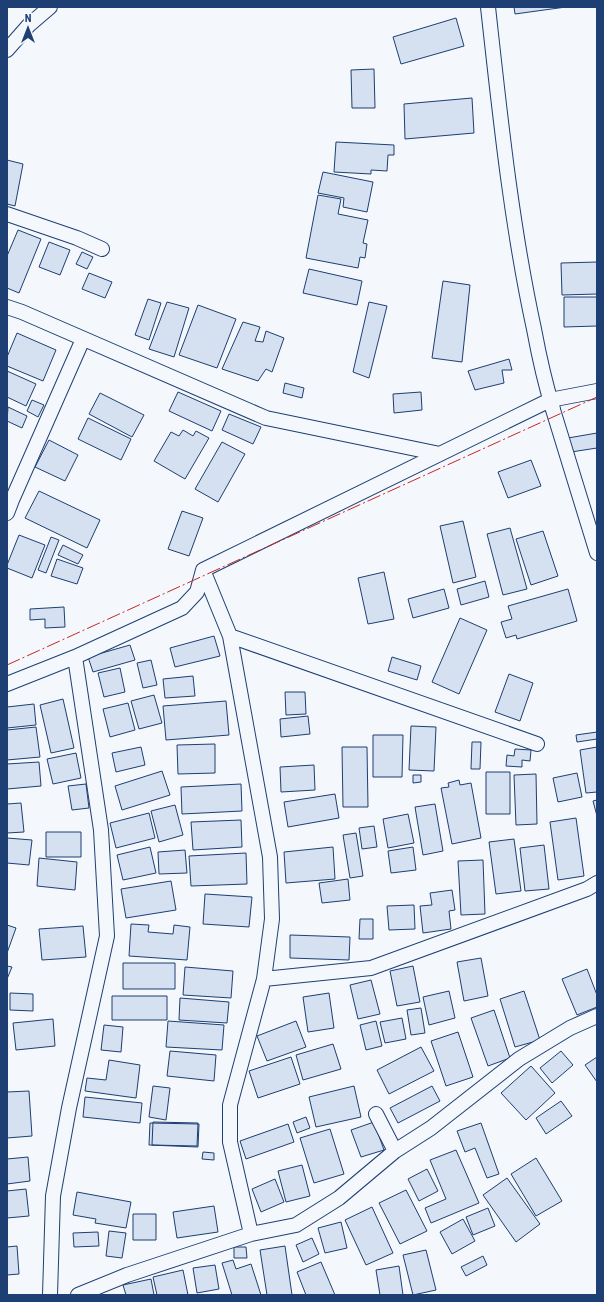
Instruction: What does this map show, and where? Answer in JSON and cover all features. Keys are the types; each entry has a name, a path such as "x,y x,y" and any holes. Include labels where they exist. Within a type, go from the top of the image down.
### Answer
{"street":[{"path":"7,50 29,25 50,7"},
{"path":"488,7 506,172 524,287 550,400 597,559"},
{"path":"494,7 506,111 550,400 597,553"},
{"path":"7,214 77,238 102,249"},
{"path":"7,306 266,418 440,454"},
{"path":"7,513 83,339"},
{"path":"7,684 75,657 182,608 197,592 203,570 550,400 597,391"},
{"path":"203,570 230,636 270,857 272,919 264,979 230,1105 230,1142 251,1234"},
{"path":"230,636 537,744"},
{"path":"50,1295 53,1196 70,1108 107,936 101,830 75,657"},
{"path":"264,979 371,968 579,892 597,883"},
{"path":"78,1295 127,1275 251,1234 296,1225 339,1198 395,1151 431,1128 519,1058 570,1028 597,1016"},
{"path":"376,1114 395,1151"}],"building":[{"path":"514,7 566,7 515,14"},
{"path":"456,18 464,46 401,64 393,37"},
{"path":"374,69 375,108 352,108 351,70"},
{"path":"472,98 474,133 405,139 404,104"},
{"path":"336,142 394,145 394,155 388,155 387,171 371,170 371,174 334,172"},
{"path":"7,160 23,164 15,206 7,204"},
{"path":"323,172 373,182 367,212 343,207 344,198 318,193"},
{"path":"318,195 341,199 338,214 368,220 363,243 367,244 365,258 360,257 358,268 306,258"},
{"path":"18,230 41,239 19,293 7,288 7,256"},
{"path":"49,242 70,250 60,275 39,267"},
{"path":"82,252 93,257 87,269 76,264"},
{"path":"597,262 597,294 562,295 561,263"},
{"path":"309,269 362,281 357,305 303,293"},
{"path":"89,273 112,282 105,298 82,289"},
{"path":"443,281 470,285 462,362 432,358"},
{"path":"564,297 597,297 597,326 564,327"},
{"path":"148,299 161,303 149,340 135,335"},
{"path":"167,302 189,308 174,357 149,349"},
{"path":"369,302 387,306 369,378 353,372"},
{"path":"198,305 236,319 217,368 179,355"},
{"path":"243,322 260,327 255,341 263,342 266,331 284,338 272,372 266,369 258,381 222,369"},
{"path":"17,333 56,350 43,381 7,366 7,357"},
{"path":"509,359 512,370 502,370 504,383 475,390 468,371"},
{"path":"7,371 36,384 26,406 7,397"},
{"path":"285,383 304,388 302,398 283,393"},
{"path":"178,392 221,411 212,431 169,411"},
{"path":"421,392 422,410 394,413 393,394"},
{"path":"100,393 144,415 132,437 89,414"},
{"path":"32,400 44,405 38,417 27,411"},
{"path":"8,407 27,416 22,428 7,421"},
{"path":"229,414 261,427 253,444 222,430"},
{"path":"88,418 131,439 121,460 78,439"},
{"path":"183,430 193,436 196,431 209,438 185,479 154,461 171,432 179,436"},
{"path":"597,433 597,448 571,452 568,438"},
{"path":"49,440 78,455 65,481 35,467"},
{"path":"222,442 245,454 218,502 195,489"},
{"path":"531,460 541,486 508,498 498,472"},
{"path":"39,491 100,520 87,548 25,518"},
{"path":"182,511 203,518 189,556 168,549"},
{"path":"463,521 476,577 453,583 440,526"},
{"path":"510,528 527,589 503,595 487,534"},
{"path":"543,531 558,576 531,585 516,539"},
{"path":"19,535 45,545 32,578 7,568"},
{"path":"51,537 59,540 46,573 38,570"},
{"path":"63,545 83,555 78,564 58,555"},
{"path":"57,559 83,568 77,584 51,576"},
{"path":"384,572 394,619 368,624 358,578"},
{"path":"485,581 489,597 461,605 457,589"},
{"path":"444,589 449,608 413,618 408,599"},
{"path":"568,589 577,621 517,639 516,635 506,638 501,622 512,619 508,606"},
{"path":"64,607 65,627 45,628 45,619 30,620 30,609"},
{"path":"460,618 487,630 459,694 432,682"},
{"path":"214,636 220,656 175,667 170,648"},
{"path":"130,645 135,660 93,672 88,657"},
{"path":"392,657 421,666 417,680 388,671"},
{"path":"151,660 157,685 143,688 137,663"},
{"path":"120,668 125,692 104,697 98,673"},
{"path":"509,674 533,683 520,721 495,712"},
{"path":"193,676 195,696 165,698 163,679"},
{"path":"285,692 305,692 306,714 286,715"},
{"path":"154,695 162,723 139,729 131,701"},
{"path":"63,699 74,748 51,753 40,705"},
{"path":"226,701 229,735 166,740 163,706"},
{"path":"128,703 135,730 110,737 103,709"},
{"path":"34,704 36,725 7,728 7,707"},
{"path":"308,716 310,734 281,737 280,719"},
{"path":"411,726 436,727 434,771 409,770"},
{"path":"36,727 40,757 7,760 7,730"},
{"path":"597,732 597,739 577,742 576,735"},
{"path":"373,735 403,735 402,777 373,777"},
{"path":"472,742 481,742 480,769 471,769"},
{"path":"215,744 215,773 178,774 177,745"},
{"path":"141,747 145,765 116,772 112,753"},
{"path":"342,747 367,747 368,807 343,807"},
{"path":"597,747 597,792 586,793 580,750"},
{"path":"515,749 531,750 530,761 522,760 522,767 506,766 507,755 514,756"},
{"path":"76,753 81,778 53,784 47,759"},
{"path":"39,762 41,786 7,789 7,764"},
{"path":"314,765 315,790 281,792 280,767"},
{"path":"162,771 170,795 122,810 115,786"},
{"path":"486,772 510,772 510,814 486,814"},
{"path":"577,773 582,797 558,802 553,778"},
{"path":"536,774 537,824 516,825 514,775"},
{"path":"413,775 421,775 421,782 413,783"},
{"path":"459,780 460,785 471,783 481,838 452,844 441,788 449,787 448,783"},
{"path":"86,784 89,808 72,810 68,786"},
{"path":"241,784 242,811 182,814 181,787"},
{"path":"335,794 339,818 288,827 284,802"},
{"path":"597,800 597,816 593,801"},
{"path":"21,803 24,832 7,833 7,804"},
{"path":"435,804 443,851 423,855 415,807"},
{"path":"175,805 183,835 159,842 151,811"},
{"path":"149,813 155,838 116,848 110,823"},
{"path":"408,814 414,843 388,848 383,819"},
{"path":"576,818 584,876 558,880 550,822"},
{"path":"241,820 242,847 193,850 191,822"},
{"path":"374,826 377,847 362,849 359,828"},
{"path":"46,832 81,832 81,857 46,857"},
{"path":"356,833 363,876 350,878 343,835"},
{"path":"7,838 32,840 29,865 7,863"},
{"path":"514,839 521,891 496,894 489,842"},
{"path":"544,845 549,889 525,891 520,848"},
{"path":"150,847 156,873 123,880 117,855"},
{"path":"333,847 335,879 286,883 284,852"},
{"path":"413,847 416,870 391,873 388,851"},
{"path":"185,850 187,873 159,874 158,852"},
{"path":"246,853 247,884 191,886 189,856"},
{"path":"39,858 77,862 75,890 37,886"},
{"path":"483,860 485,914 461,915 458,861"},
{"path":"348,879 350,900 322,903 319,883"},
{"path":"171,881 176,910 126,918 121,889"},
{"path":"452,890 455,910 449,911 451,929 423,933 420,906 432,905 430,893"},
{"path":"205,894 252,897 249,927 203,924"},
{"path":"414,905 415,929 389,930 387,906"},
{"path":"360,919 373,919 373,939 359,939"},
{"path":"131,924 149,925 148,932 173,934 174,925 190,927 187,960 129,956"},
{"path":"7,925 16,928 7,953"},
{"path":"83,926 86,957 42,960 39,929"},
{"path":"290,935 350,937 349,960 290,958"},
{"path":"481,958 488,996 464,1001 457,962"},
{"path":"123,963 175,963 175,989 123,989"},
{"path":"7,966 12,967 7,979"},
{"path":"413,966 420,1002 397,1006 390,971"},
{"path":"185,967 233,971 231,998 183,995"},
{"path":"587,969 597,995 597,1007 577,1015 562,979"},
{"path":"371,980 380,1014 358,1019 350,985"},
{"path":"449,991 455,1018 429,1025 423,997"},
{"path":"524,991 540,1040 515,1047 500,999"},
{"path":"10,993 33,994 33,1011 10,1010"},
{"path":"329,993 334,1028 308,1032 303,997"},
{"path":"112,996 167,996 167,1020 112,1020"},
{"path":"180,998 229,1002 227,1023 179,1020"},
{"path":"421,1008 425,1033 411,1035 407,1010"},
{"path":"494,1010 510,1058 488,1066 471,1018"},
{"path":"402,1018 406,1039 385,1043 380,1022"},
{"path":"53,1019 55,1046 16,1050 13,1023"},
{"path":"168,1021 224,1025 222,1050 166,1047"},
{"path":"296,1021 306,1047 267,1061 257,1036"},
{"path":"376,1021 382,1046 366,1050 360,1025"},
{"path":"104,1025 123,1027 121,1052 101,1050"},
{"path":"458,1032 473,1077 446,1086 431,1041"},
{"path":"333,1044 341,1069 303,1080 296,1055"},
{"path":"421,1047 434,1071 389,1094 377,1070"},
{"path":"170,1051 216,1055 214,1081 167,1076"},
{"path":"561,1051 573,1065 552,1083 540,1068"},
{"path":"291,1057 300,1084 258,1098 249,1071"},
{"path":"597,1057 597,1082 585,1065"},
{"path":"109,1060 140,1065 136,1098 85,1091 87,1078 106,1080"},
{"path":"531,1066 555,1093 526,1120 501,1093"},
{"path":"153,1086 170,1088 166,1120 149,1117"},
{"path":"354,1086 361,1117 316,1127 309,1097"},
{"path":"432,1086 440,1101 398,1123 390,1108"},
{"path":"29,1091 32,1136 7,1138 7,1092"},
{"path":"85,1097 142,1103 140,1123 83,1117"},
{"path":"561,1101 572,1116 546,1134 536,1118"},
{"path":"306,1117 310,1128 297,1133 293,1122"},
{"path":"153,1122 198,1123 197,1146 152,1145"},
{"path":"374,1122 384,1150 361,1157 351,1130"},
{"path":"150,1123 199,1124 198,1147 149,1145"},
{"path":"481,1123 499,1174 487,1178 475,1148 465,1152 457,1131"},
{"path":"288,1124 294,1142 246,1159 240,1141"},
{"path":"330,1129 344,1174 314,1183 300,1138"},
{"path":"456,1150 479,1203 431,1223 425,1208 446,1199 430,1160"},
{"path":"203,1152 214,1153 214,1160 202,1159"},
{"path":"28,1157 30,1181 7,1184 7,1159"},
{"path":"536,1158 562,1201 536,1216 511,1174"},
{"path":"302,1165 310,1196 286,1202 278,1171"},
{"path":"427,1169 438,1191 419,1201 408,1179"},
{"path":"507,1178 540,1224 516,1242 483,1195"},
{"path":"275,1179 284,1202 261,1212 252,1189"},
{"path":"26,1189 29,1216 7,1218 7,1191"},
{"path":"406,1190 427,1231 400,1244 379,1203"},
{"path":"77,1192 131,1202 126,1228 95,1223 96,1219 73,1215"},
{"path":"214,1206 218,1232 177,1238 173,1212"},
{"path":"372,1207 393,1253 366,1265 345,1220"},
{"path":"488,1208 495,1226 473,1235 466,1217"},
{"path":"133,1214 156,1214 156,1240 133,1240"},
{"path":"463,1219 475,1241 452,1254 440,1232"},
{"path":"341,1222 347,1248 325,1253 318,1228"},
{"path":"109,1231 126,1233 122,1258 106,1256"},
{"path":"98,1232 99,1246 74,1247 73,1233"},
{"path":"312,1238 319,1254 303,1262 296,1245"},
{"path":"17,1246 19,1274 7,1275 7,1247"},
{"path":"285,1246 292,1295 267,1295 260,1250"},
{"path":"234,1247 246,1247 247,1258 234,1258"},
{"path":"426,1250 436,1290 413,1295 403,1255"},
{"path":"483,1256 487,1265 466,1276 461,1267"},
{"path":"233,1260 236,1269 251,1264 261,1295 232,1295 222,1263"},
{"path":"321,1262 335,1295 306,1295 297,1272"},
{"path":"215,1265 219,1289 197,1293 193,1268"},
{"path":"399,1266 403,1295 380,1295 376,1270"},
{"path":"183,1270 188,1295 157,1295 153,1277"},
{"path":"151,1279 154,1295 126,1295 123,1285"}],"power":[{"path":"7,665 597,397"}]}
